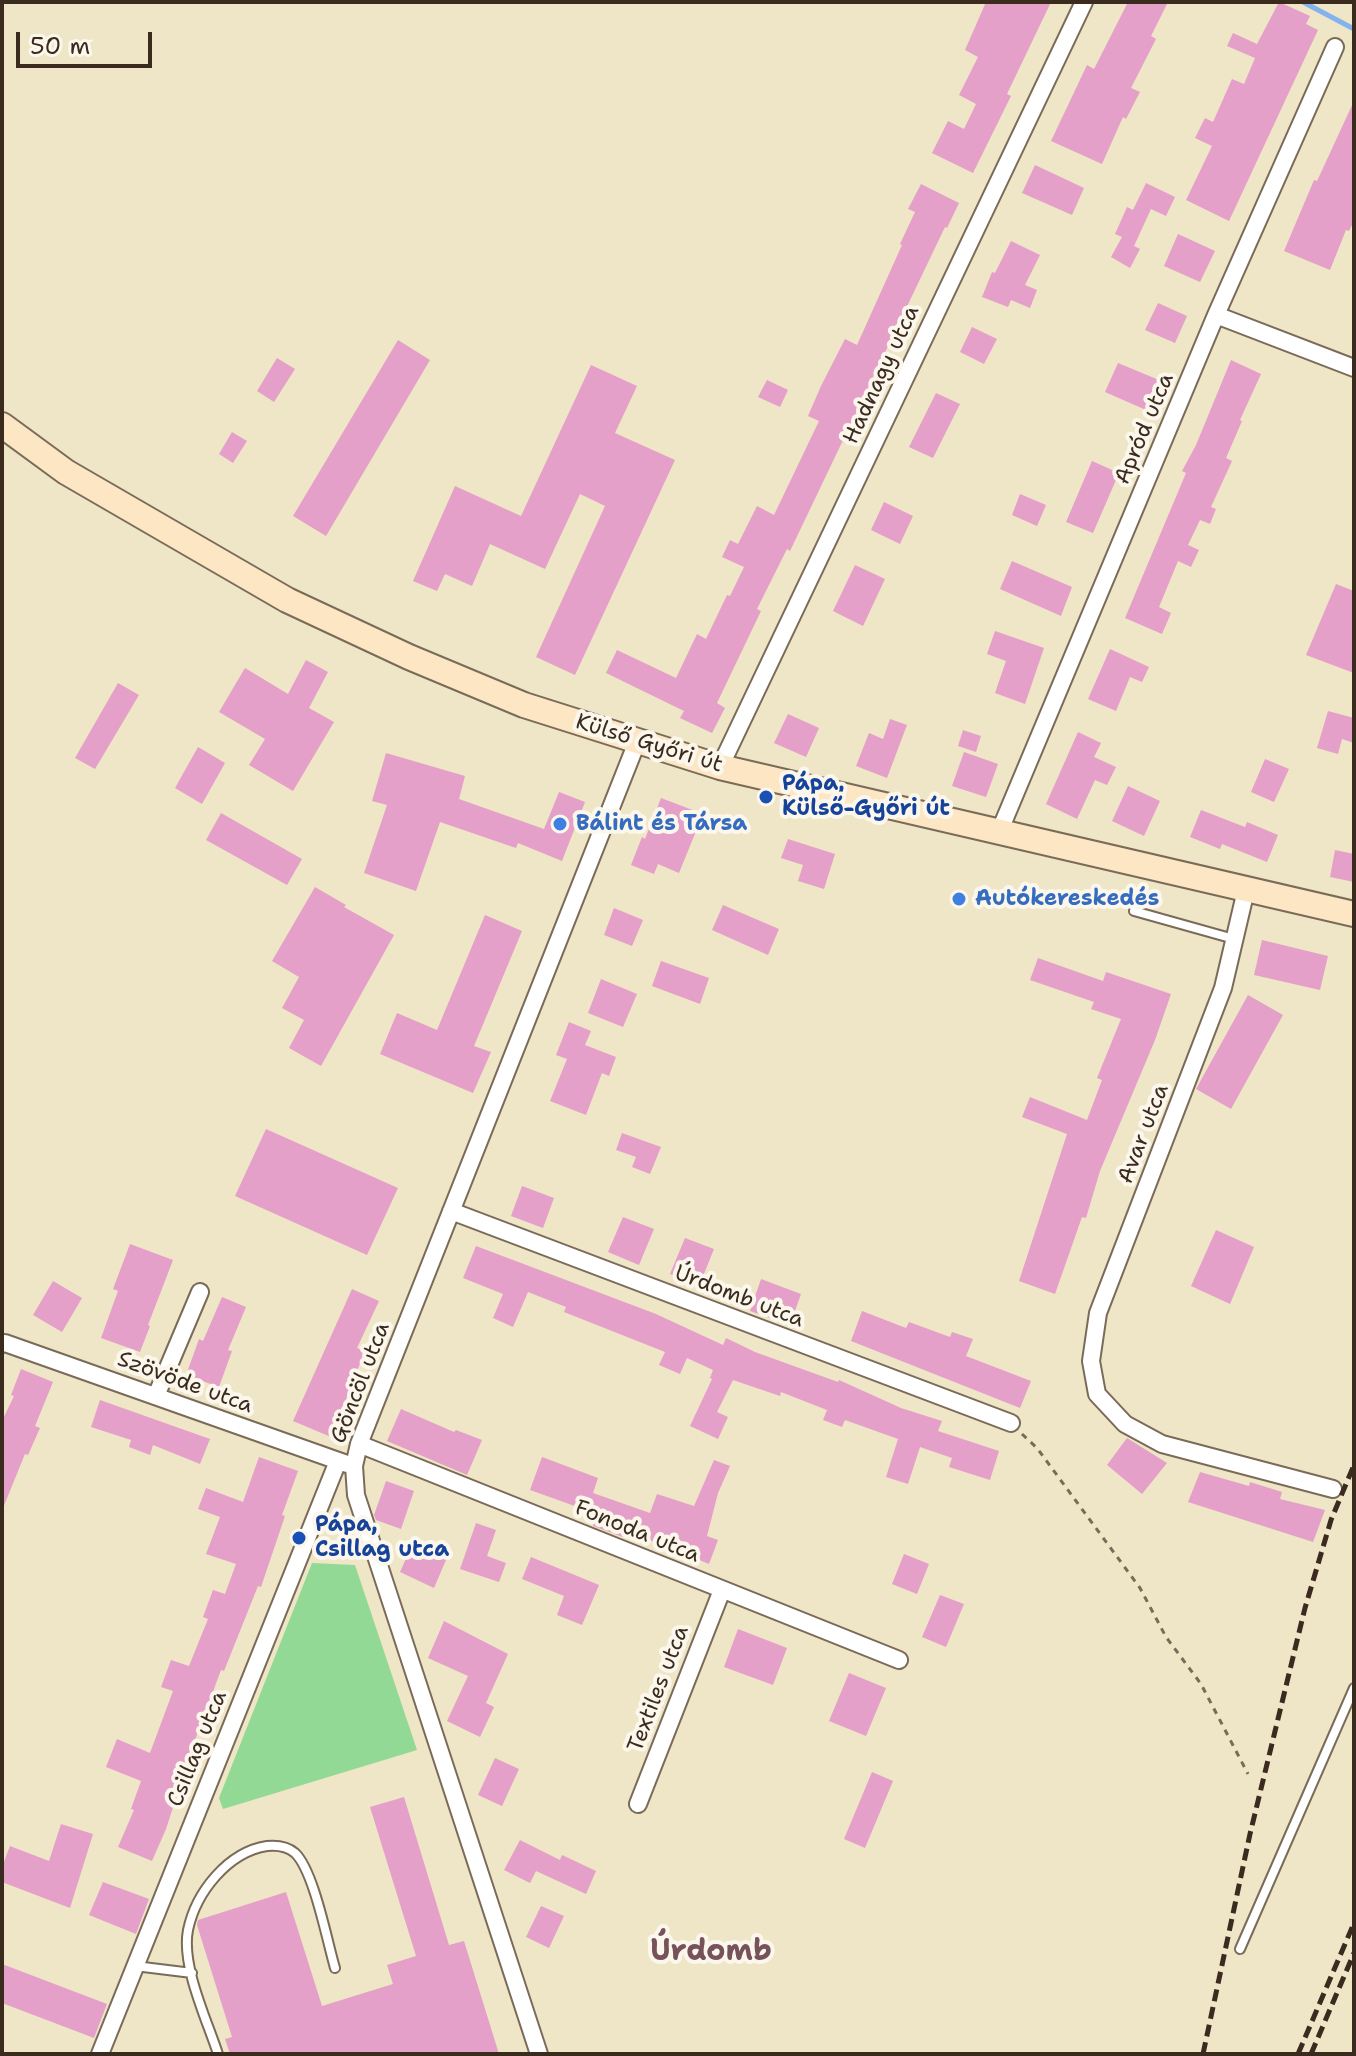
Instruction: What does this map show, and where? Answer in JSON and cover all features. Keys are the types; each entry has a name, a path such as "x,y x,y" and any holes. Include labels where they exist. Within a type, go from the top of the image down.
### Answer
{"main road":[{"name":"Külső Győri út","path":"2,425 66,472 287,600 409,657 524,705 720,767 1354,914"}],"street":[{"name":"Hadnagy utca","path":"720,767 1084,2"},
{"name":"Apród utca","path":"1000,830 1216,315 1335,47"},
{"path":"1216,315 1354,368"},
{"name":"Göncöl utca","path":"539,2054 346,1464 359,1444 637,742"},
{"name":"Avar utca","path":"1246,890 1223,988 1098,1313 1091,1361 1097,1394 1125,1424 1162,1444 1333,1489"},
{"name":"Úrdomb utca","path":"451,1211 1011,1423"},
{"path":"156,1396 200,1292"},
{"name":"Szövöde utca","path":"2,1344 346,1464"},
{"name":"Fonoda utca","path":"359,1444 899,1660"},
{"name":"Csillag utca","path":"100,2054 346,1464"},
{"name":"Textiles utca","path":"638,1804 722,1590"}],"lane":[{"path":"1134,911 1235,940"},
{"path":"1240,1949 1354,1688"},
{"path":"218,2054 192,1973 188,1931 198,1902 228,1864 242,1853 280,1845 294,1852 306,1867 335,1968"},
{"path":"135,1966 192,1973"}],"path":[{"path":"1011,1423 1037,1448 1140,1588 1166,1637 1201,1684 1248,1774"}],"green space":[{"path":"312,1563 355,1565 417,1750 223,1809 219,1798"}],"building":[{"path":"986,2 1051,2 1007,94 1011,96 973,173 932,153 948,121 964,129 976,104 959,95 978,57 965,50"},
{"path":"1128,2 1168,2 1151,36 1156,39 1131,88 1140,92 1126,119 1123,117 1102,164 1051,141 1087,65 1094,69"},
{"path":"1279,2 1310,16 1306,24 1318,30 1229,221 1186,200 1212,146 1195,138 1205,118 1213,122 1232,79 1244,84 1255,58 1227,46 1233,33 1257,44"},
{"path":"1354,101 1354,221 1349,231 1346,230 1330,270 1284,251 1314,180 1317,181"},
{"path":"1035,165 1084,188 1072,215 1022,193"},
{"path":"1146,183 1175,197 1166,216 1151,209 1134,246 1140,249 1130,268 1111,257 1122,237 1115,234 1127,207 1133,210"},
{"path":"921,184 959,203 790,551 787,549 757,609 761,611 717,703 725,708 712,733 680,718 684,711 606,673 617,650 676,678 697,634 706,639 744,567 722,557 730,540 738,544 757,506 774,515 819,421 808,416 821,386 845,339 857,345 902,245 915,212 908,209"},
{"path":"1178,234 1215,251 1200,282 1164,266"},
{"path":"1011,241 1040,255 1025,285 1037,290 1030,308 1011,300 1008,307 982,297 992,272 995,273"},
{"path":"1158,303 1187,316 1175,343 1145,330"},
{"path":"972,327 997,339 984,364 960,352"},
{"path":"398,340 430,360 326,536 293,516"},
{"path":"277,358 295,369 274,402 257,391"},
{"path":"1231,360 1261,374 1226,458 1232,461 1211,507 1216,509 1210,524 1200,520 1188,545 1199,550 1191,567 1178,561 1159,607 1171,613 1162,634 1125,618 1186,473 1182,471"},
{"path":"1118,363 1159,380 1146,410 1105,392"},
{"path":"591,365 637,386 615,433 675,460 575,675 536,657 605,506 580,494 545,569 490,544 472,586 445,574 437,591 413,581 455,486 521,516"},
{"path":"767,380 788,390 780,407 758,397"},
{"path":"936,393 960,404 933,458 909,447"},
{"path":"232,432 247,441 233,463 219,454"},
{"path":"1092,461 1119,473 1093,533 1066,522"},
{"path":"1020,494 1046,505 1037,526 1012,515"},
{"path":"884,502 913,516 900,544 871,530"},
{"path":"1012,561 1072,587 1061,616 1000,589"},
{"path":"855,565 885,579 863,626 833,611"},
{"path":"1336,584 1354,591 1354,673 1306,655"},
{"path":"995,631 1044,648 1025,704 995,693 1006,661 987,654"},
{"path":"1110,649 1149,667 1142,682 1130,677 1116,711 1088,699"},
{"path":"306,660 328,672 309,708 334,722 293,791 249,765 265,739 219,712 245,668 288,694"},
{"path":"118,683 139,695 95,769 75,758"},
{"path":"1328,711 1354,718 1354,743 1342,739 1338,754 1317,748"},
{"path":"788,714 819,728 806,757 774,743"},
{"path":"890,719 907,725 887,778 856,766 869,733 883,739"},
{"path":"963,730 981,736 976,752 958,746"},
{"path":"1078,732 1101,743 1094,757 1116,767 1107,785 1095,780 1077,819 1046,804"},
{"path":"198,747 225,763 202,804 175,788"},
{"path":"964,752 998,764 986,797 952,786"},
{"path":"386,753 465,776 459,799 544,829 559,792 585,802 562,861 518,843 516,848 440,822 416,891 364,873 387,805 372,801"},
{"path":"1265,759 1289,769 1274,802 1251,792"},
{"path":"1128,786 1160,801 1144,836 1112,821"},
{"path":"661,798 703,814 679,873 658,864 654,874 631,865"},
{"path":"1201,810 1245,827 1247,822 1278,835 1267,862 1222,844 1220,849 1190,837"},
{"path":"221,813 302,859 287,885 206,840"},
{"path":"788,839 835,854 824,889 798,881 803,865 781,858"},
{"path":"1335,850 1354,854 1354,882 1330,877"},
{"path":"315,887 394,935 321,1066 289,1048 304,1020 282,1008 299,977 272,961"},
{"path":"723,905 779,929 768,955 712,930"},
{"path":"614,908 643,920 632,946 604,935"},
{"path":"485,915 522,931 474,1046 491,1052 473,1093 380,1054 397,1013 437,1030"},
{"path":"1262,940 1328,956 1320,990 1254,975"},
{"path":"1038,958 1103,981 1106,972 1171,994 1100,1171 1086,1218 1082,1217 1055,1294 1019,1281 1067,1134 1022,1117 1030,1097 1087,1120 1102,1080 1097,1078 1121,1019 1091,1009 1094,1002 1030,980"},
{"path":"661,961 709,978 700,1004 652,986"},
{"path":"601,979 637,994 623,1027 588,1013"},
{"path":"1248,995 1283,1015 1231,1109 1196,1089"},
{"path":"569,1022 591,1031 585,1045 616,1057 609,1076 602,1073 586,1115 550,1101 567,1059 556,1055"},
{"path":"266,1129 398,1188 367,1255 235,1196"},
{"path":"622,1133 661,1147 650,1174 632,1167 636,1157 616,1150"},
{"path":"522,1186 554,1198 543,1228 511,1216"},
{"path":"623,1217 654,1229 639,1265 608,1252"},
{"path":"1216,1230 1254,1247 1230,1304 1191,1286"},
{"path":"685,1238 714,1249 699,1286 670,1274"},
{"path":"130,1244 173,1260 140,1352 101,1338 118,1291 113,1289"},
{"path":"476,1246 656,1314 723,1345 726,1338 755,1352 839,1380 901,1408 942,1421 938,1431 999,1451 990,1480 949,1467 952,1458 920,1447 908,1484 886,1477 898,1439 845,1420 842,1427 823,1420 827,1410 781,1392 780,1396 733,1380 717,1412 728,1417 718,1439 690,1426 712,1379 713,1370 687,1358 680,1374 659,1365 665,1352 564,1312 566,1307 528,1292 513,1327 493,1318 503,1294 463,1278"},
{"path":"761,1279 801,1294 790,1325 750,1311"},
{"path":"53,1281 82,1298 62,1332 33,1315"},
{"path":"352,1289 379,1301 357,1348 365,1351 331,1437 293,1421"},
{"path":"222,1297 246,1307 228,1350 232,1351 219,1387 186,1375 199,1339 203,1341"},
{"path":"862,1311 906,1328 909,1322 950,1337 952,1332 973,1339 966,1356 1031,1381 1020,1408 851,1341"},
{"path":"21,1369 53,1382 35,1426 40,1428 28,1455 25,1454 3,1508 2,1421 14,1396 11,1395"},
{"path":"100,1400 210,1439 200,1464 153,1445 150,1455 129,1447 131,1440 91,1427"},
{"path":"401,1409 454,1432 456,1430 482,1440 467,1475 387,1441"},
{"path":"1127,1438 1167,1463 1142,1494 1107,1465"},
{"path":"259,1457 298,1471 261,1587 258,1586 224,1671 221,1670 152,1861 118,1847 134,1810 131,1809 141,1781 106,1767 117,1739 150,1753 173,1691 161,1687 171,1660 189,1666 208,1619 203,1617 213,1590 225,1594 236,1564 206,1554 220,1517 198,1509 206,1488 243,1502"},
{"path":"542,1457 598,1478 593,1493 650,1513 657,1494 694,1506 714,1460 730,1466 718,1493 707,1536 718,1540 709,1564 625,1530 623,1537 593,1526 597,1514 530,1490"},
{"path":"1200,1472 1249,1486 1250,1482 1282,1492 1280,1499 1325,1510 1313,1542 1188,1502"},
{"path":"386,1481 414,1491 401,1529 376,1520 374,1515"},
{"path":"476,1523 496,1530 487,1556 506,1563 499,1582 460,1569"},
{"path":"412,1545 446,1560 434,1588 400,1572"},
{"path":"904,1554 929,1564 917,1594 892,1584"},
{"path":"531,1557 599,1585 582,1625 557,1615 564,1596 522,1579"},
{"path":"940,1595 964,1604 946,1647 922,1637"},
{"path":"444,1621 508,1654 486,1703 494,1707 480,1737 447,1721 468,1676 428,1658"},
{"path":"738,1629 787,1648 773,1685 724,1667"},
{"path":"849,1673 886,1688 866,1736 829,1721"},
{"path":"495,1758 519,1769 502,1806 478,1795"},
{"path":"872,1772 893,1781 865,1848 844,1839"},
{"path":"404,1797 449,1945 464,1941 499,2054 230,2054 225,2039 232,2037 198,1920 286,1892 322,2006 393,1984 387,1965 416,1956 370,1807"},
{"path":"61,1824 93,1834 70,1908 2,1882 2,1867 10,1846 49,1861"},
{"path":"520,1840 560,1860 562,1855 596,1871 586,1894 536,1871 530,1883 504,1870"},
{"path":"103,1882 149,1899 136,1934 89,1915"},
{"path":"541,1906 564,1916 549,1948 526,1937"},
{"path":"2,1964 107,2004 94,2038 2,2003"}],"waterway":[{"path":"1303,2 1354,29"}],"railway":[{"path":"1203,2054 1250,1834 1305,1608 1331,1520 1354,1465"},
{"path":"1298,2054 1354,1923"},
{"path":"1311,2054 1354,1953"}],"place":[{"name":"Pápa, Külső-Győri út","path":"766,797"},
{"name":"Bálint és Társa","path":"560,824"},
{"name":"Autókereskedés","path":"959,899"},
{"name":"Pápa, Csillag utca","path":"299,1538"}],"district":[{"name":"Úrdomb","path":"711,1952"}]}
